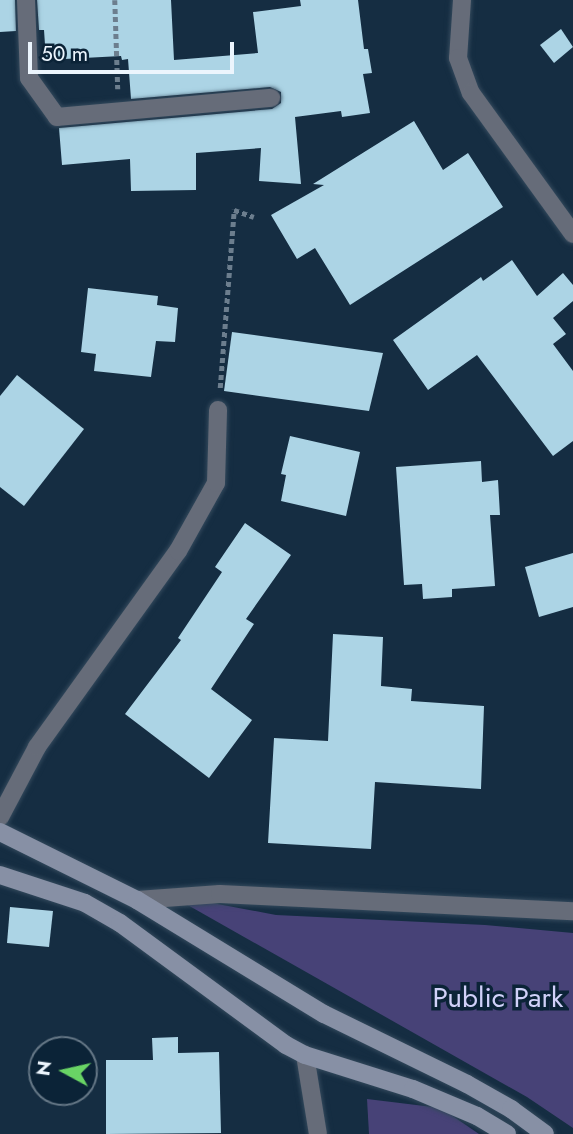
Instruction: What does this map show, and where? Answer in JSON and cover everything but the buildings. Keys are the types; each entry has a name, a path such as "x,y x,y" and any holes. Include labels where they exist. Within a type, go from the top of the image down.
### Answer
{"main road":[{"path":"0,832 137,900 324,1014 467,1084 511,1109 545,1134"},
{"path":"0,875 85,903 120,923 286,1045 305,1055 413,1089 477,1116 507,1134"}],"street":[{"path":"26,0 29,78 57,117 271,98"},
{"path":"462,0 458,58 471,93 573,234"},
{"path":"0,817 37,747 178,551 216,483 218,410"},
{"path":"137,900 220,894 573,911"},
{"path":"305,1055 318,1134"}],"path":[{"path":"115,0 118,111"},
{"path":"218,410 234,210 254,217"}],"green space":[{"name":"Public Park","path":"170,895 276,915 485,925 573,933 573,1128 527,1097"},
{"path":"367,1099 441,1108 479,1134 369,1134"}]}
